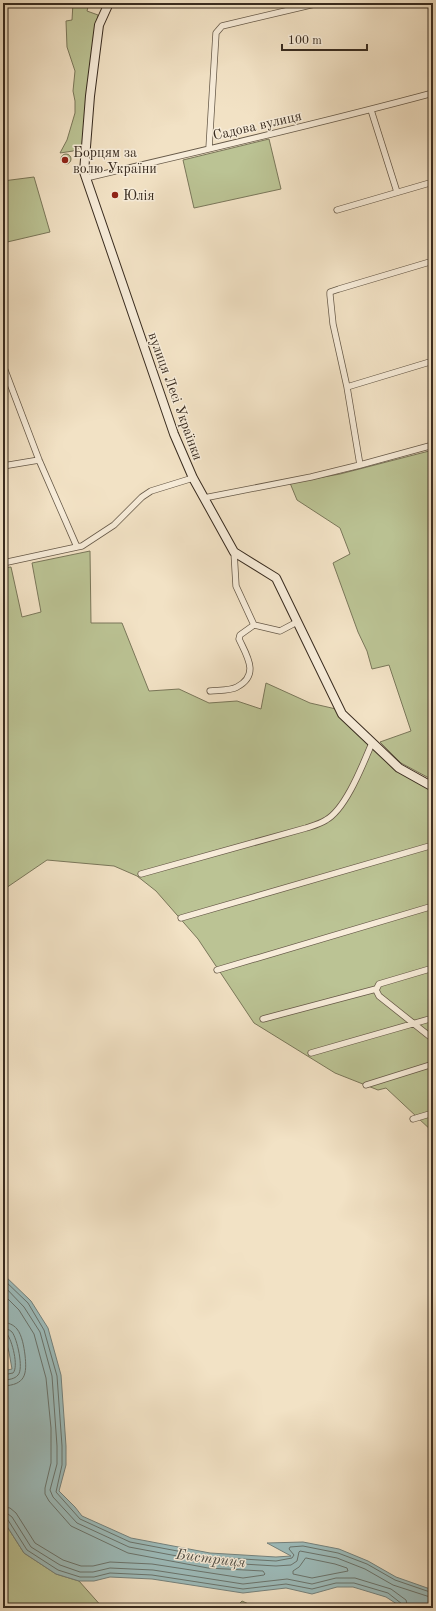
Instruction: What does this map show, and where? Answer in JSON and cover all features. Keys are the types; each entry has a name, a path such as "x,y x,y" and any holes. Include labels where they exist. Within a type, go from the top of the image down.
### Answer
{"street":[{"name":"вулиця Лесі Українки","path":"109,3 99,24 90,96 84,172 174,434 193,478 234,552 276,578 338,709 399,768 433,787"},
{"path":"209,148 216,32 222,26 319,3"},
{"name":"Садова вулиця","path":"86,178 209,148 263,137 433,94"},
{"path":"371,110 397,192"},
{"path":"337,210 433,182"},
{"path":"360,466 347,387 333,324 330,292 433,262"},
{"path":"347,387 433,361"},
{"path":"3,365 39,460 77,547"},
{"path":"204,498 360,466 433,445"},
{"path":"3,466 39,460"},
{"path":"3,563 82,546 114,525 142,496 193,478"},
{"path":"234,552 236,586 254,625"},
{"path":"210,690 237,688 248,678 251,670 249,661 239,639 240,634 254,625 280,631 297,622"},
{"path":"141,874 306,828 326,821 332,816 350,792 372,743"},
{"path":"181,918 433,845"},
{"path":"217,970 433,906"},
{"path":"263,1019 376,989 379,984 433,968"},
{"path":"376,989 379,996 433,1039"},
{"path":"311,1053 433,1018"},
{"path":"366,1085 433,1064"},
{"path":"413,1119 433,1113"}],"green space":[{"path":"73,3 89,3 87,11 98,15 94,35 84,145 73,151 60,153 67,140 75,113 73,91 75,71 67,47 66,21 72,20"},
{"path":"269,139 281,189 194,208 183,160"},
{"path":"66,154 71,159 66,164 61,159"},
{"path":"34,177 50,232 3,243 3,181"},
{"path":"433,450 433,777 429,778 401,763 380,742 411,731 389,665 372,669 367,651 358,632 333,563 350,554 340,528 297,500 290,483 340,474"},
{"path":"90,551 91,623 122,623 149,691 179,689 209,703 237,701 261,709 266,683 310,703 336,709 393,763 433,787 433,1132 386,1088 378,1090 335,1073 254,1023 198,939 156,891 137,876 114,866 47,860 3,890 3,568 11,567 22,617 41,612 32,563"},
{"path":"3,1520 24,1553 56,1574 79,1581 103,1608 3,1608"},
{"path":"242,1601 255,1607 255,1608 235,1608"}],"water":[{"name":"Бистриця","path":"3,1274 31,1301 48,1328 61,1375 66,1446 66,1465 59,1491 82,1516 131,1538 210,1553 276,1557 291,1556 267,1543 303,1542 339,1549 368,1561 396,1577 433,1590 433,1608 403,1608 386,1597 353,1587 337,1587 312,1594 286,1588 243,1593 152,1579 110,1577 94,1581 79,1581 56,1574 24,1553 3,1520 3,1371 12,1369 3,1332"}],"place":[{"name":"Борцям за волю України","path":"65,160"},
{"name":"Юлія","path":"115,195"}]}
